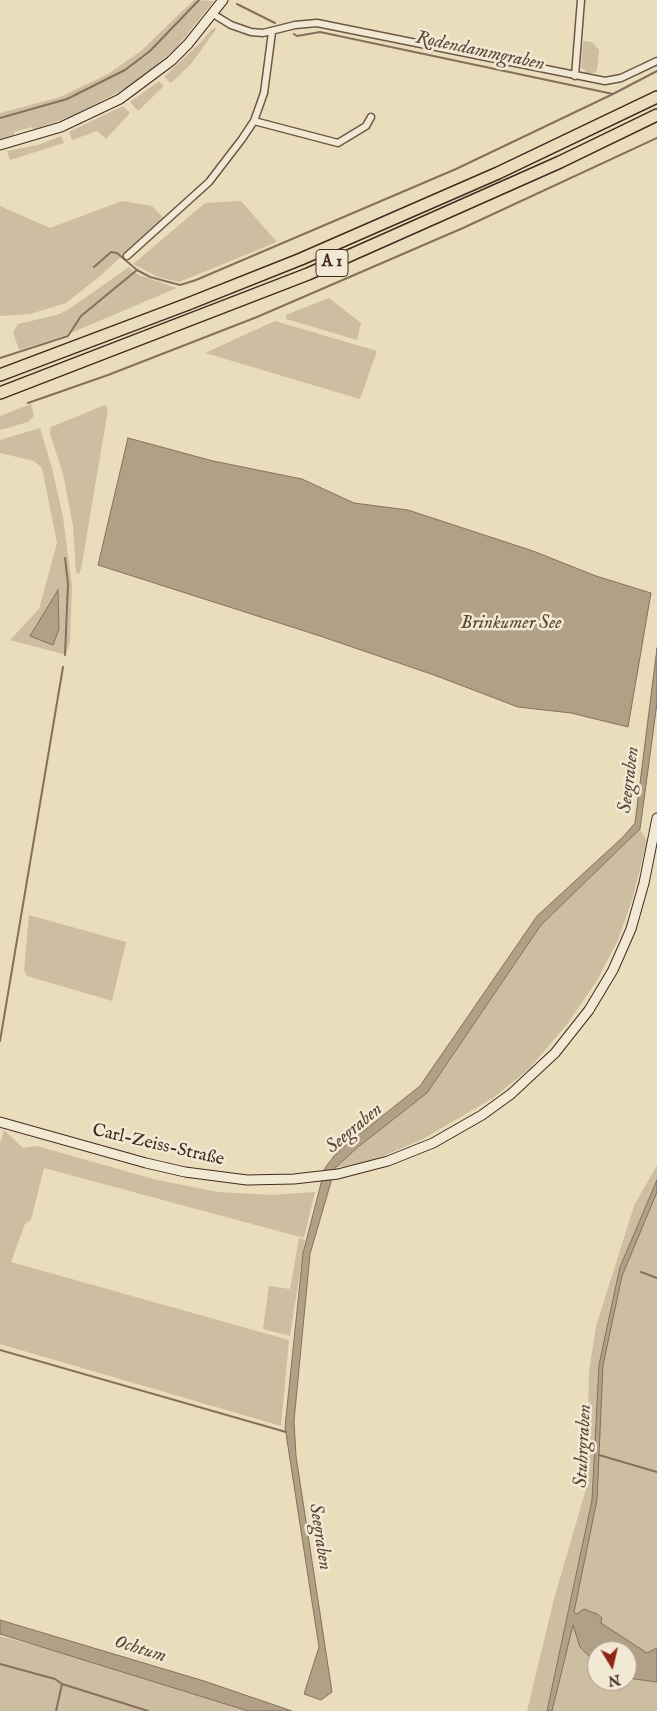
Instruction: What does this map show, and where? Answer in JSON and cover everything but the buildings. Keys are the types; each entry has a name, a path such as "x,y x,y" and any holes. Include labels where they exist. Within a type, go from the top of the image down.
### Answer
{"highway":[{"name":"A 1","path":"0,374 188,304 301,259 498,173 657,97"},
{"name":"A 1","path":"0,393 308,274 560,162 657,115"}],"main road":[{"path":"0,145 61,127 120,99 171,61 223,0"},
{"name":"Carl-Zeiss-Straße","path":"0,1122 185,1172 266,1180 338,1174 409,1153 465,1126 512,1094 542,1067 567,1040 606,982 631,928 644,883 657,818"}],"street":[{"path":"575,76 581,0"},
{"path":"213,14 231,25 251,32 272,32 296,24 318,22 575,76 613,80 657,61"},
{"path":"127,256 209,182 229,158 254,121 264,93 272,32"},
{"path":"254,121 338,143 366,126 371,117"}],"shaded area":[{"path":"194,0 214,1 176,48 132,85 74,115 33,130 32,127 14,132 14,136 0,140 0,113 60,97 108,74 141,51"},
{"path":"217,28 191,64 171,83 164,77 212,29"},
{"path":"583,41 592,42 599,50 595,73 587,73 581,67"},
{"path":"159,81 164,86 138,111 130,102"},
{"path":"123,106 130,113 106,139 97,131 72,140 69,132"},
{"path":"61,136 64,143 10,160 7,151 38,145"},
{"path":"122,201 152,206 164,218 100,276 66,303 30,314 0,316 0,206 50,228"},
{"path":"241,201 277,242 179,282 158,277 133,264 205,203"},
{"path":"129,267 139,275 177,288 66,335 19,350 13,332 18,324 57,315 69,309"},
{"path":"329,298 361,323 357,340 286,319 286,315"},
{"path":"275,321 377,351 360,399 205,353"},
{"path":"31,404 34,416 28,422 0,430 0,416"},
{"path":"105,405 108,410 79,574 76,572 73,526 63,474 50,434 51,427"},
{"path":"40,428 52,468 63,517 72,586 70,642 66,653 63,654 10,640 39,609 57,543 42,468 34,461 0,453 0,440"},
{"path":"640,829 647,841 632,901 617,942 596,982 568,1023 529,1069 493,1098 423,1139 374,1160 335,1168 358,1147 427,1093 541,925"},
{"path":"29,915 126,942 112,1001 27,976 24,970"},
{"path":"4,1130 23,1148 37,1146 157,1180 218,1192 272,1195 315,1192 304,1238 44,1168 31,1220 25,1224 11,1262 289,1340 281,1426 0,1344 0,1143"},
{"path":"657,1165 657,1711 527,1711 554,1599 586,1489 589,1372 596,1326 634,1206"},
{"path":"299,1238 305,1240 290,1336 263,1329 269,1286 290,1289"},
{"path":"0,1636 128,1671 248,1711 0,1711"}],"water":[{"name":"Brinkumer See","path":"128,438 213,461 302,479 354,503 408,510 533,551 596,576 651,593 628,727 571,713 518,707 434,675 320,636 98,565"},
{"path":"58,590 59,629 53,645 30,636"},
{"path":"657,648 657,703 640,829 541,925 427,1093 358,1147 335,1168 310,1254 294,1421 296,1456 332,1692 321,1700 304,1694 319,1647 285,1427 303,1253 325,1168 347,1144 420,1086 537,916 623,837 635,823"},
{"path":"657,1180 657,1192 622,1276 603,1365 597,1500 574,1612 576,1614 584,1609 597,1614 602,1618 601,1623 629,1641 587,1641 587,1654 580,1647 573,1625 552,1711 547,1711 592,1500 599,1365 620,1267"},
{"path":"0,1620 204,1681 292,1711 248,1711 0,1634"},
{"path":"637,1646 647,1653 657,1648 657,1682 637,1679"}],"waterway":[{"path":"0,118 67,99 125,70 150,51 199,0"},
{"name":"Rodendammgraben","path":"237,4 275,23"},
{"name":"Rodendammgraben","path":"294,34 297,36 320,32 613,94 657,71"},
{"path":"94,267 111,252 117,253 137,270 150,277 180,285 196,280 456,169 613,94"},
{"path":"28,403 108,375 257,317 463,228 657,138"},
{"path":"0,358 68,336 81,316 137,270"},
{"path":"65,558 68,584 65,655"},
{"path":"0,1041 63,667"},
{"path":"641,1272 657,1278"},
{"path":"0,1350 286,1432"},
{"name":"Stuhrgraben","path":"599,1455 657,1472"},
{"path":"0,1664 55,1679 62,1684 148,1711"},
{"path":"56,1711 62,1684"}],"water label":[{"name":"Seegraben","path":"630,780"},
{"name":"Seegraben","path":"355,1129"},
{"name":"Seegraben","path":"319,1537"},
{"name":"Ochtum","path":"140,1650"}]}
